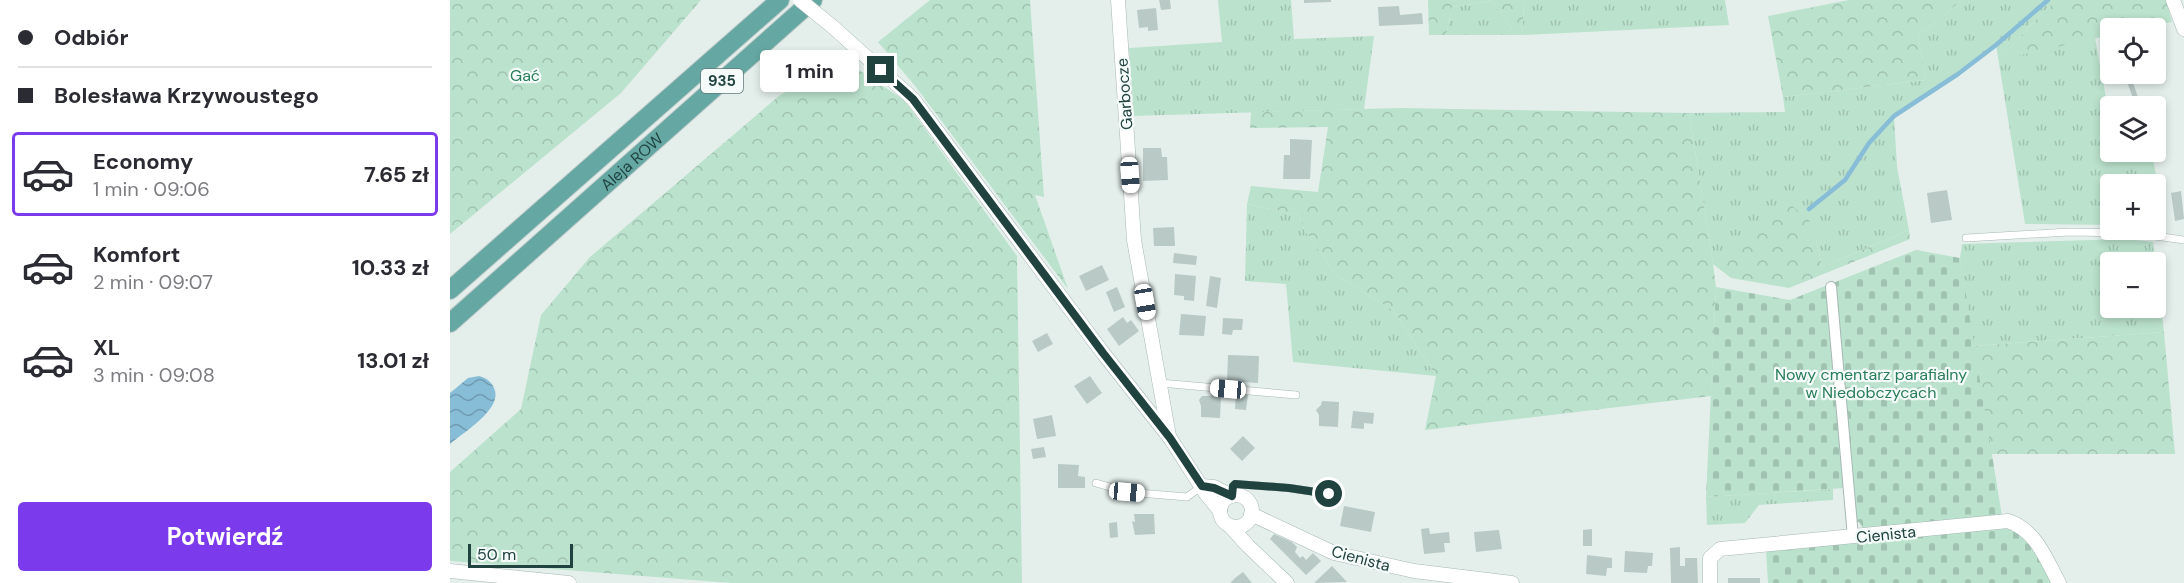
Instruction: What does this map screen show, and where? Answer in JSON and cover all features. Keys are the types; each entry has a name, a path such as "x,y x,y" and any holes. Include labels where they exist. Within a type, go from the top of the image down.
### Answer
{"main road":[{"name":"Aleja ROW","path":"450,290 780,0"},
{"name":"Aleja ROW","path":"450,324 813,0"}],"street":[{"path":"800,0 913,99 1103,353 1170,438 1220,511 1223,521 1232,526 1248,546 1287,583"},
{"name":"Garbocze","path":"1118,0 1134,240 1170,438"},
{"path":"2173,0 2184,29"},
{"path":"1831,287 1861,537"},
{"path":"1202,486 1214,488 1232,496"},
{"path":"1220,511 1224,501 1232,496 1238,495 1247,500 1252,509 1249,518 1240,526 1232,526"},
{"path":"1249,518 1255,544 1266,562"},
{"name":"Cienista","path":"1249,518 1334,554 1414,571 1512,583"},
{"name":"Cienista","path":"1710,583 1710,558 1720,549 2008,521 2019,525 2033,537 2059,583"},
{"path":"450,571 569,583"}],"lane":[{"path":"1966,238 2069,232 2134,233 2184,240"},
{"path":"1160,383 1296,395"},
{"path":"1096,483 1127,492 1187,497 1202,486"},
{"path":"1232,496 1235,484 1329,494"}],"green space":[{"name":"Gać","path":"450,0 701,0 621,93 450,234"},
{"path":"930,0 1030,0 1044,197 1035,195 1068,289 916,87 878,42"},
{"path":"1218,0 1291,0 1294,39 1374,36 1364,109 1134,116 1129,48 1222,42"},
{"path":"1428,0 1524,0 1522,35 1516,35 1492,1 1452,7 1446,35 1429,35"},
{"path":"1524,0 1725,0 1729,25 1522,35"},
{"path":"1849,0 1962,0 1918,36 1926,80 1783,97 1768,16"},
{"path":"1962,0 2058,0 2041,14 2000,59 2095,38 2100,65 2100,84 2104,84 2106,96 2100,96 2100,162 2154,162 2156,174 2100,174 2100,225 2025,224 1996,45 1958,74 1894,116 1897,167 1909,230 1822,267 1816,239 1713,263 1689,113 1785,112 1783,97 1926,80 1918,36"},
{"path":"2058,0 2166,0 2172,22 2166,23 2166,18 2100,18 2100,37 1999,60 2041,14"},
{"path":"1492,1 1516,35 1446,35 1452,7"},
{"path":"847,62 904,100 1017,256 1022,583 732,583 450,561 450,472 521,409 541,315 590,257 780,95"},
{"path":"1400,108 1689,113 1713,263 1791,205 1809,220 1822,267 1909,230 1910,239 1789,288 1731,278 1713,264 1716,287 1711,396 1425,430 1436,376 1394,311 1336,275 1304,229 1299,215 1247,204 1251,186 1318,192 1328,127 1250,128 1251,112"},
{"path":"1247,204 1299,215 1304,229 1336,275 1394,311 1436,376 1293,362 1286,284 1245,281"},
{"path":"2100,240 2153,242 2154,252 2100,252 2100,318 2162,318 2164,332 1973,346 1960,258 1962,244"},
{"name":"Nowy cmentarz parafialny w Niedobczycach","path":"1916,250 1960,258 2002,516 1866,532 1859,522 1848,523 1845,488 1706,497 1716,287 1790,300"},
{"path":"2164,332 2175,454 1991,454 1973,346"},
{"path":"1833,489 1833,500 1759,505 1745,523 1707,525 1706,497"},
{"path":"2008,526 2027,536 2053,583 1768,583 1766,551"}],"water":[{"path":"479,376 488,380 494,388 496,396 493,404 481,419 450,444 450,393 468,378"}],"building":[{"path":"1159,0 1170,0 1171,9 1161,10"},
{"path":"1304,0 1331,0 1331,2 1304,3"},
{"path":"1399,6 1400,15 1422,13 1423,24 1379,26 1378,7"},
{"path":"1156,8 1158,30 1148,31 1148,27 1139,28 1137,10"},
{"path":"2128,84 2133,84 2138,96 2132,96"},
{"path":"1290,139 1312,140 1310,179 1283,179 1284,155 1290,155"},
{"path":"1143,148 1161,148 1162,157 1167,157 1168,180 1143,181"},
{"path":"1947,190 1952,220 1931,223 1927,193"},
{"path":"2181,191 2184,219 2175,221 2171,193"},
{"path":"1174,227 1175,246 1154,246 1153,228"},
{"path":"1174,253 1197,256 1196,265 1173,263"},
{"path":"1102,265 1109,280 1086,291 1079,276"},
{"path":"1175,274 1196,276 1194,301 1184,300 1184,296 1174,295"},
{"path":"1210,276 1221,278 1217,308 1206,306"},
{"path":"1117,287 1125,307 1114,312 1106,292"},
{"path":"1181,314 1206,316 1204,336 1179,335"},
{"path":"1123,317 1127,323 1131,320 1139,331 1119,346 1107,329"},
{"path":"1223,318 1243,319 1242,330 1233,330 1232,335 1222,334"},
{"path":"1047,333 1053,344 1038,352 1032,341"},
{"path":"1228,355 1259,356 1258,383 1227,381"},
{"path":"1090,376 1102,393 1087,404 1074,386"},
{"path":"1211,393 1218,393 1218,397 1221,397 1220,418 1201,417 1199,400 1202,396 1211,396"},
{"path":"1236,394 1248,395 1246,410 1235,409"},
{"path":"1322,401 1339,402 1338,427 1319,426 1319,415 1316,410"},
{"path":"1353,411 1374,413 1373,424 1364,423 1364,429 1351,428"},
{"path":"1052,415 1056,436 1037,439 1033,419"},
{"path":"1243,436 1255,448 1242,461 1230,449"},
{"path":"1044,447 1046,457 1033,459 1031,449"},
{"path":"1058,464 1079,465 1078,476 1085,477 1085,488 1058,488"},
{"path":"1344,506 1375,512 1371,532 1340,526"},
{"path":"1134,514 1154,514 1155,534 1135,535 1132,521 1135,522"},
{"path":"1117,522 1118,537 1110,538 1109,523"},
{"path":"1429,528 1430,534 1449,532 1450,543 1444,543 1445,552 1424,554 1421,529"},
{"path":"1592,529 1592,546 1583,546 1583,530"},
{"path":"1499,530 1502,549 1476,552 1474,532"},
{"path":"1274,534 1292,542 1297,547 1295,552 1300,558 1303,556 1306,560 1313,553 1321,561 1306,575 1270,539"},
{"path":"1680,547 1680,566 1685,566 1685,558 1697,558 1698,583 1671,583 1670,548"},
{"path":"1625,551 1653,553 1652,566 1648,566 1647,573 1624,572"},
{"path":"1587,555 1612,558 1612,568 1607,568 1606,576 1586,574"},
{"path":"1332,566 1347,582 1314,583"},
{"path":"1243,572 1252,583 1230,583 1235,578"},
{"path":"1728,578 1760,578 1760,583 1728,583"}],"waterway":[{"path":"1809,209 1845,180 1869,143 1894,116 1958,74 2048,0"}],"route":[{"path":"881,70 913,99 1103,353 1170,438 1202,486 1214,488 1232,496 1235,484 1329,494"}]}
